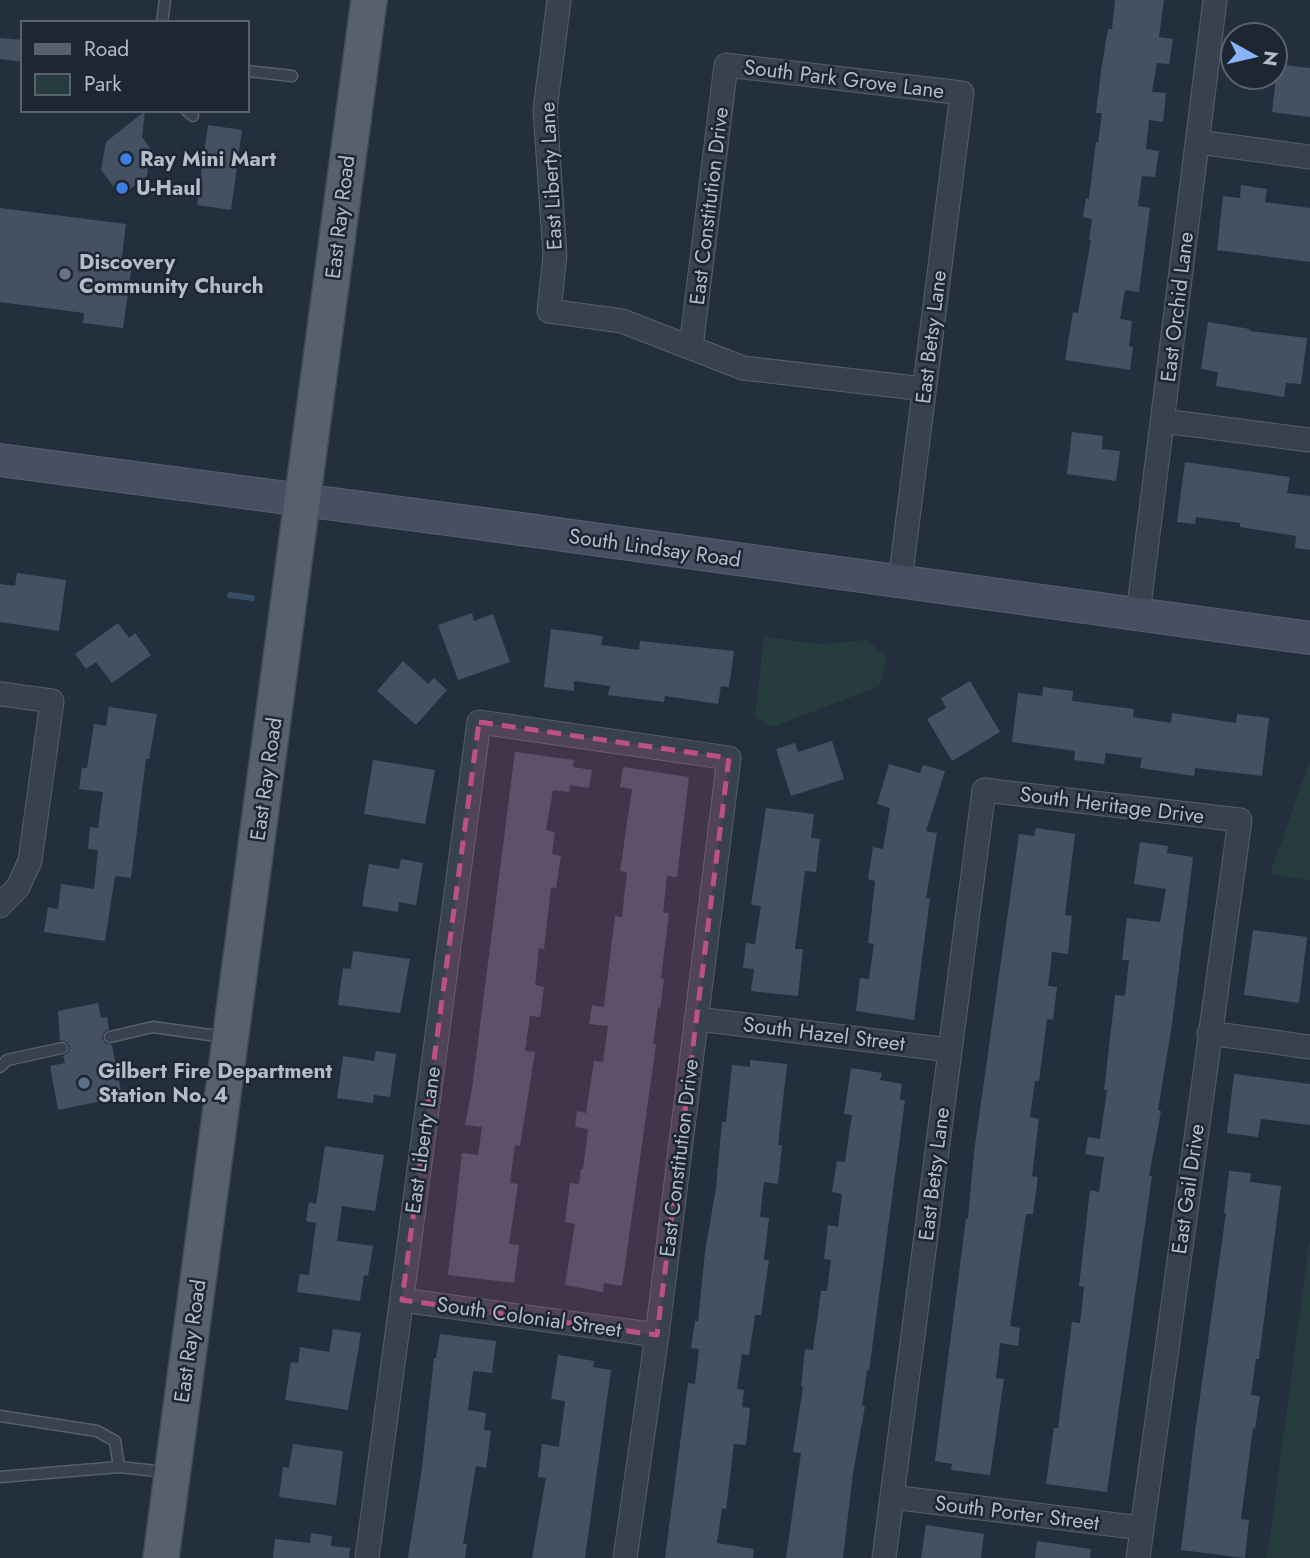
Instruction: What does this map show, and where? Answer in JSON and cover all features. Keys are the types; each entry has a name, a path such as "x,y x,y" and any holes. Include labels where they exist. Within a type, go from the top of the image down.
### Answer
{"main road":[{"name":"East Ray Road","path":"161,1558 369,0"},
{"name":"South Lindsay Road","path":"0,460 1310,638"}],"street":[{"name":"East Liberty Lane","path":"559,0 545,110 555,255 550,311 622,321 691,347"},
{"name":"East Orchid Lane","path":"1138,614 1215,0"},
{"name":"South Park Grove Lane","path":"726,65 962,93"},
{"name":"East Constitution Drive","path":"691,347 726,65"},
{"name":"East Betsy Lane","path":"900,581 962,93"},
{"path":"1198,142 1310,157"},
{"path":"691,347 743,368 924,389"},
{"path":"1163,421 1310,440"},
{"path":"0,694 52,701 30,861 18,887 0,906"},
{"name":"East Liberty Lane","path":"367,1558 479,722"},
{"name":"East Constitution Drive","path":"479,722 729,758 657,1335 625,1558"},
{"name":"East Betsy Lane","path":"884,1558 984,790"},
{"name":"South Heritage Drive","path":"984,790 1240,820"},
{"name":"East Gail Drive","path":"1138,1558 1240,820"},
{"name":"South Hazel Street","path":"697,1019 950,1050"},
{"path":"1209,1033 1310,1046"},
{"name":"South Colonial Street","path":"402,1300 657,1335"},
{"name":"South Porter Street","path":"892,1497 1141,1528"}],"lane":[{"path":"162,21 165,0"},
{"path":"248,71 292,76"},
{"path":"110,1037 153,1027 231,1038"},
{"path":"0,1067 6,1060 62,1048"},
{"path":"0,1416 97,1431 115,1441 119,1468"},
{"path":"0,1477 119,1468 173,1472"}],"highlighted area":[{"path":"479,722 729,758 657,1335 402,1300"}],"green space":[{"path":"764,637 821,644 866,640 887,657 880,686 772,727 755,717"},
{"path":"1310,761 1310,881 1270,874"},
{"path":"1310,1238 1310,1558 1267,1558"}],"building":[{"path":"1115,0 1164,0 1159,37 1173,39 1169,64 1157,63 1152,92 1166,93 1163,122 1149,120 1146,149 1159,151 1155,177 1142,176 1138,206 1150,208 1139,292 1125,290 1120,319 1132,321 1130,370 1065,360 1073,312 1078,313 1091,240 1092,219 1083,217 1086,198 1089,199 1096,142 1098,143 1102,113 1096,113"},
{"path":"0,38 21,40 21,62 0,59"},
{"path":"1289,66 1310,68 1310,117 1272,112 1275,91 1289,91"},
{"name":"Ray Mini Mart","path":"145,112 142,137 150,148 147,176 121,196 101,170 106,142"},
{"path":"208,125 242,130 231,210 197,205"},
{"path":"1241,185 1267,189 1265,202 1310,208 1310,262 1217,250 1223,196 1240,198"},
{"name":"Discovery Community Church","path":"0,208 126,224 121,264 132,265 123,328 83,323 84,313 0,302"},
{"path":"1208,322 1250,331 1307,338 1301,384 1286,383 1284,397 1216,386 1218,372 1201,369"},
{"path":"1072,432 1103,436 1102,449 1120,451 1116,481 1067,474"},
{"path":"1185,462 1290,477 1287,493 1310,496 1310,550 1295,548 1296,536 1240,527 1240,523 1196,517 1195,524 1177,522"},
{"path":"17,573 66,580 59,631 0,622 0,584 15,586"},
{"path":"472,613 474,621 493,614 510,662 458,680 438,625"},
{"path":"118,623 129,638 135,633 151,655 112,683 96,662 86,669 75,654"},
{"path":"551,629 603,636 601,645 639,650 640,641 734,651 729,687 721,686 718,704 665,696 664,702 608,695 610,686 574,681 574,691 544,687"},
{"path":"403,661 428,684 434,678 447,690 416,725 377,691"},
{"path":"970,681 1000,732 952,761 927,719 946,708 941,698"},
{"path":"1043,687 1073,691 1072,701 1134,709 1133,717 1171,723 1172,713 1236,723 1237,714 1269,718 1262,776 1195,768 1194,776 1140,768 1142,758 1106,753 1104,764 1074,760 1075,751 1012,742 1018,693 1042,696"},
{"path":"109,707 157,714 149,759 146,759 131,878 115,876 105,941 44,932 48,907 58,909 61,884 94,889 98,850 88,849 90,827 98,828 103,792 79,789 82,768 87,768 94,724 106,726"},
{"path":"832,741 844,779 791,796 776,749 795,743 798,752"},
{"path":"515,752 574,760 573,767 592,770 589,788 570,785 569,792 553,790 546,830 555,832 552,854 561,856 556,888 551,887 544,949 539,948 535,985 544,987 540,1017 530,1016 525,1051 535,1052 520,1146 515,1145 510,1183 518,1184 509,1244 519,1245 514,1283 448,1275 462,1153 478,1155 482,1127 465,1125"},
{"path":"373,760 435,770 425,824 364,814"},
{"path":"889,764 920,773 923,765 945,771 926,831 937,833 926,898 930,898 914,1020 856,1011 860,978 869,979 874,944 868,943 875,881 868,879 873,847 883,849 890,808 877,804"},
{"path":"623,767 689,777 677,877 667,876 663,913 669,913 661,978 664,979 622,1286 604,1283 603,1292 565,1285 575,1224 565,1222 570,1183 579,1184 583,1169 588,1129 575,1127 577,1111 586,1113 594,1061 603,1062 608,1026 589,1024 592,1005 604,1007 615,916 622,917 627,872 620,871 632,789 620,787"},
{"path":"766,808 814,814 811,838 820,839 816,872 805,871 795,949 803,949 798,996 751,991 754,969 743,968 746,943 755,944 761,906 751,905"},
{"path":"1036,828 1075,834 1065,915 1072,916 1068,954 1052,952 1048,986 1057,987 1053,1020 1047,1019 1039,1081 1035,1081 1030,1117 1039,1119 1032,1176 1038,1177 1033,1214 1026,1214 1010,1326 1020,1328 1018,1346 1000,1343 996,1378 1004,1379 990,1475 951,1470 952,1464 935,1461 966,1218 968,1219 974,1152 1019,834 1034,836"},
{"path":"1140,842 1168,846 1167,853 1193,857 1158,1110 1161,1111 1149,1176 1152,1176 1107,1492 1046,1484 1054,1428 1058,1428 1072,1322 1080,1323 1084,1287 1079,1286 1090,1190 1099,1192 1104,1157 1085,1154 1088,1137 1100,1139 1115,995 1125,996 1129,960 1122,960 1127,918 1160,922 1166,889 1134,884"},
{"path":"401,859 423,863 416,905 399,902 398,912 362,906 369,864 399,869"},
{"path":"1253,930 1307,937 1299,1003 1244,995"},
{"path":"353,951 410,959 400,1013 338,1005 343,968 351,969"},
{"path":"98,1003 101,1018 107,1017 109,1029 104,1032 102,1038 105,1043 112,1045 121,1091 115,1091 117,1098 58,1110 50,1066 65,1063 63,1056 68,1053 70,1047 67,1042 60,1040 58,1011"},
{"path":"376,1051 396,1054 390,1097 374,1095 373,1103 337,1098 343,1056 374,1061"},
{"path":"750,1060 787,1064 778,1145 782,1145 778,1184 764,1182 760,1217 769,1218 764,1260 769,1260 761,1315 755,1315 749,1355 742,1354 737,1389 744,1390 742,1407 750,1408 746,1445 734,1444 726,1509 722,1508 717,1543 754,1549 753,1558 665,1558 688,1383 695,1384 699,1349 691,1348 695,1321 698,1321 722,1122 726,1122 732,1065 750,1067"},
{"path":"851,1068 882,1073 880,1080 902,1084 900,1100 905,1100 862,1406 865,1406 853,1473 843,1558 786,1558 801,1453 793,1452 803,1387 805,1349 813,1350 821,1291 827,1291 831,1260 824,1259 828,1225 838,1227 842,1194 832,1192 837,1161 845,1162 852,1115 844,1114"},
{"path":"1234,1074 1310,1084 1310,1125 1261,1119 1258,1137 1227,1133"},
{"path":"325,1146 384,1155 375,1211 342,1206 337,1241 373,1246 360,1301 297,1292 300,1274 309,1275 316,1223 306,1221 309,1202 316,1204"},
{"path":"1229,1171 1251,1173 1250,1182 1281,1186 1259,1359 1256,1359 1251,1395 1260,1396 1241,1519 1249,1520 1245,1558 1181,1550 1226,1213"},
{"path":"333,1329 361,1333 348,1410 285,1400 291,1362 298,1363 300,1347 329,1352"},
{"path":"440,1334 496,1341 492,1373 473,1371 468,1410 486,1413 484,1430 491,1431 486,1468 476,1466 463,1544 467,1544 465,1558 408,1558 422,1468 434,1358"},
{"path":"558,1355 594,1361 593,1367 611,1370 585,1558 532,1558 546,1478 538,1477 542,1444 559,1447 565,1401 551,1399"},
{"path":"293,1444 343,1451 336,1505 279,1497 283,1467 289,1468"},
{"path":"926,1525 984,1534 981,1558 921,1558"},
{"path":"311,1533 332,1536 331,1546 350,1548 349,1558 273,1558 275,1539 310,1543"},
{"path":"1037,1541 1091,1549 1090,1558 1035,1558"}],"waterway":[{"path":"230,595 252,598"}],"place":[{"name":"Ray Mini Mart","path":"126,159"},
{"name":"U-Haul","path":"122,188"},
{"name":"Discovery Community Church","path":"65,274"},
{"name":"Gilbert Fire Department Station No. 4","path":"84,1083"}]}
